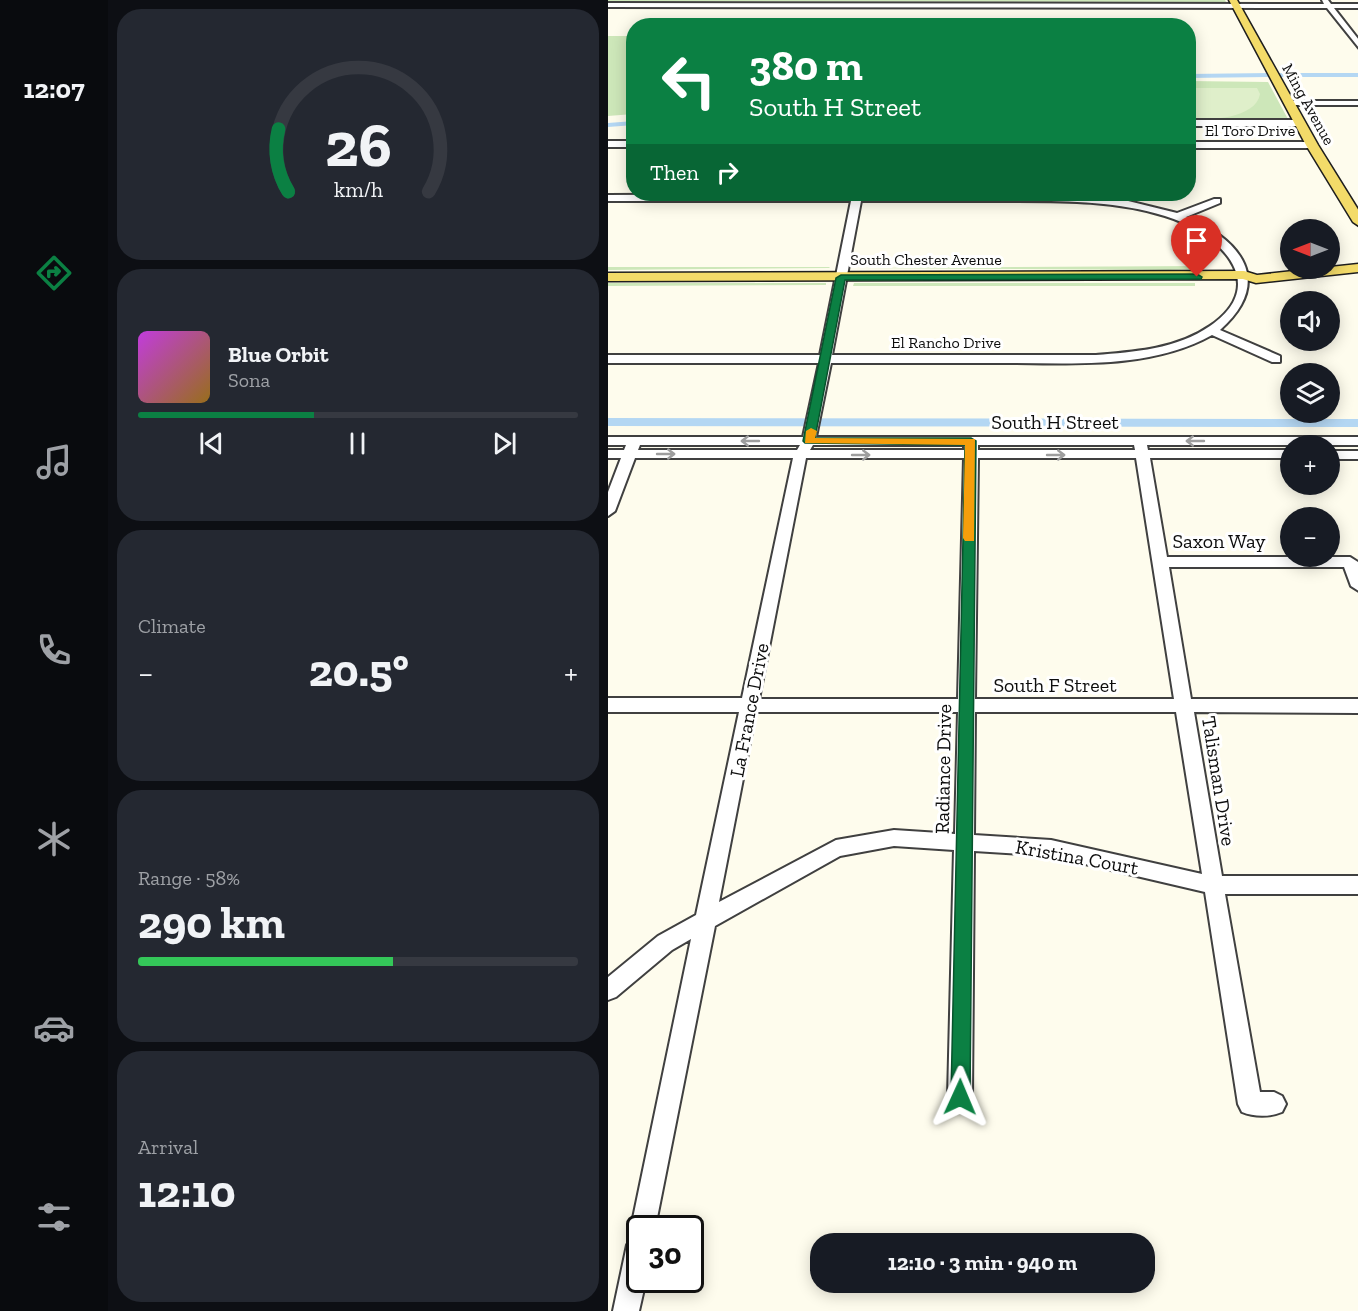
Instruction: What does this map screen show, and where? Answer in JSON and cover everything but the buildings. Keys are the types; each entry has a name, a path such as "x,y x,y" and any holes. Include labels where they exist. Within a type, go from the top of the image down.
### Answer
{"main road":[{"name":"Ming Avenue","path":"1234,3 1312,145 1358,222"},
{"path":"1340,262 1358,259"},
{"name":"South Chester Avenue","path":"1244,275 1250,270 1280,268"},
{"name":"South Chester Avenue","path":"608,278 1244,275 1256,279 1358,268"}],"street":[{"path":"1326,3 1358,46"},
{"path":"608,5 1326,3 1358,6"},
{"path":"1289,103 1358,103"},
{"path":"1196,123 1300,123"},
{"path":"608,144 626,144"},
{"name":"El Toro Drive","path":"1196,145 1312,145"},
{"path":"608,198 626,198"},
{"name":"La France Drive","path":"646,1215 750,705 826,359 856,201"},
{"path":"1105,201 1141,206 1200,228 1220,242 1235,259 1244,275"},
{"path":"1177,218 1217,201"},
{"name":"El Rancho Drive","path":"608,359 1115,358 1173,347 1211,330 1222,322 1237,305 1244,275"},
{"path":"1211,330 1276,359"},
{"name":"South H Street","path":"608,454 632,448 809,436 971,448 1141,448 1280,442"},
{"name":"South H Street","path":"608,441 632,448"},
{"name":"South H Street","path":"1340,441 1358,441"},
{"path":"1225,455 1241,447 1280,443"},
{"path":"608,511 632,448"},
{"name":"Radiance Drive","path":"960,1097 971,448"},
{"name":"South H Street","path":"1141,448 1225,455 1280,454"},
{"name":"Talisman Drive","path":"1141,448 1250,1104 1274,1104"},
{"path":"1340,455 1358,455"},
{"name":"Saxon Way","path":"1160,562 1350,562 1358,586"},
{"name":"South F Street","path":"608,705 1358,706"},
{"name":"Kristina Court","path":"608,990 665,943 836,848 894,838 1051,848 1213,885 1358,885"},
{"path":"626,1311 630,1293"}],"green space":[{"path":"1225,0 1226,2 608,1"},
{"path":"608,36 626,36 626,115 608,116"},
{"path":"1196,81 1268,82 1289,121 1196,121"},
{"path":"1196,88 1257,88 1260,94 1257,102 1250,109 1230,116 1196,120"},
{"path":"1201,266 1202,269 1168,270 856,268"},
{"path":"608,267 829,267 830,268 608,270"},
{"path":"608,283 826,283 826,285 608,286"},
{"path":"854,283 1195,283 1195,286 853,286"}],"waterway":[{"path":"1196,76 1268,75"},
{"path":"1280,75 1359,75"},
{"path":"608,125 626,124"},
{"path":"608,422 1359,423"}],"slow traffic":[{"path":"811,431 809,441 971,441 969,538"}],"route":[{"path":"960,1097 971,441 809,441 841,278 1197,277"}]}
